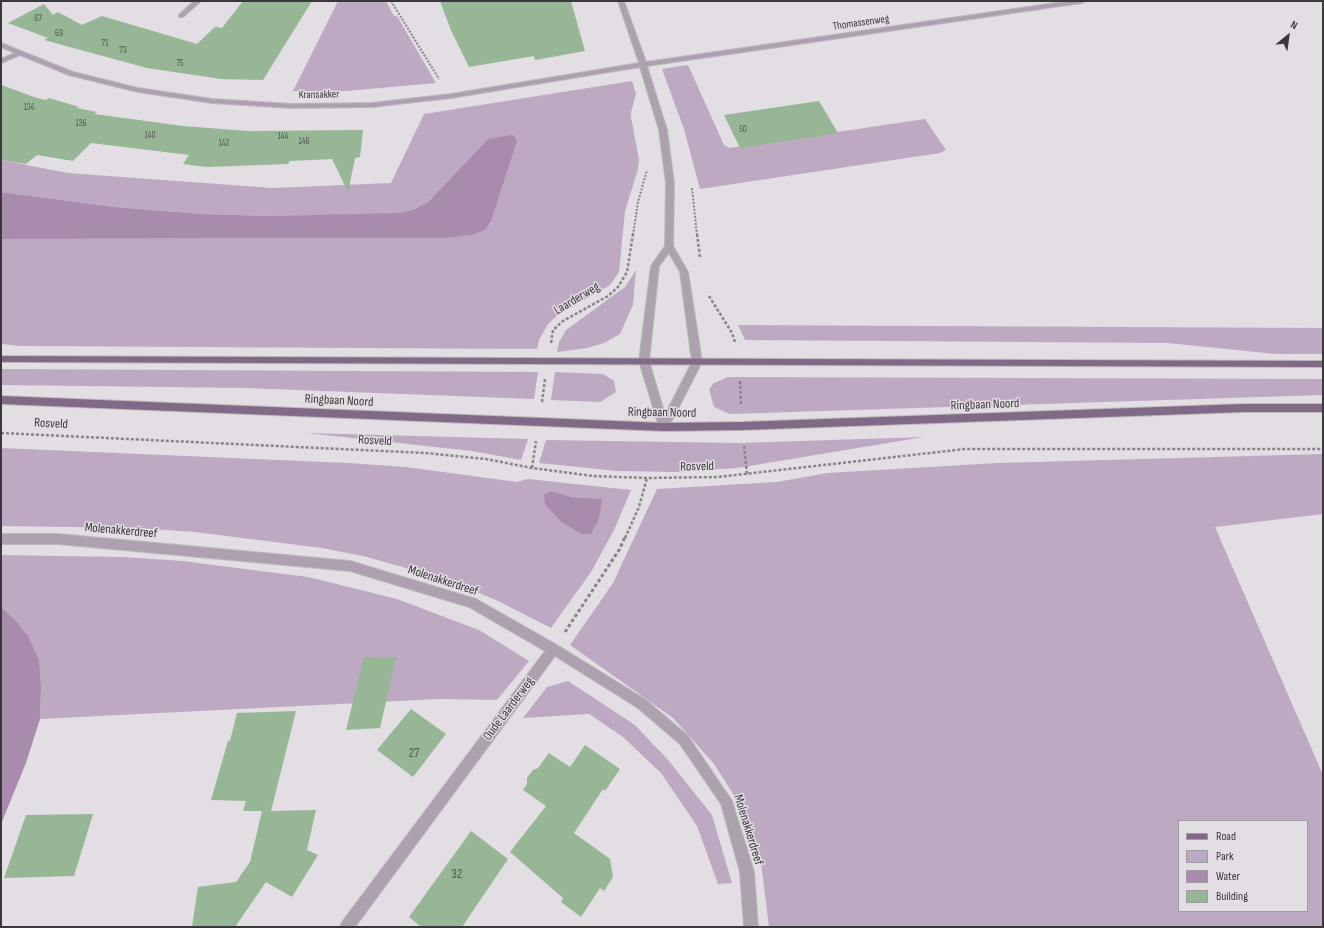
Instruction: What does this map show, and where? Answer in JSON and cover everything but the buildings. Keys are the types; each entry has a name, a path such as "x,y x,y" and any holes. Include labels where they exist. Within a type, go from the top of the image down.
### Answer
{"main road":[{"path":"1,358 1323,364"},
{"name":"Ringbaan Noord","path":"1,400 664,427 742,426 1244,408 1323,408"}],"street":[{"path":"181,16 198,1"},
{"path":"621,1 663,130 670,183 669,246 684,272 697,362 664,427"},
{"name":"Thomassenweg","path":"643,65 1082,1"},
{"name":"Kransakker","path":"1,46 71,74 138,90 212,101 291,106 365,105 451,96 643,65"},
{"path":"1,61 18,54"},
{"path":"664,427 644,361 655,266 669,246"},
{"name":"Molenakkerdreef","path":"1,539 58,539 350,566 472,603 553,649 642,704 684,740 726,801 747,872 751,927"},
{"name":"Oude Laarderweg","path":"347,927 553,649"}],"path":[{"path":"391,1 451,96"},
{"name":"Laarderweg","path":"532,468 553,330 563,321 608,296 618,287 627,272 638,202 648,164"},
{"path":"691,187 700,260"},
{"path":"706,289 732,333 739,362 742,426 747,474 965,449 1323,448"},
{"name":"Rosveld","path":"1,433 425,453 486,459 532,468 593,476 647,478 718,477 747,474"},
{"path":"553,649 619,550 639,507 647,478"}],"green space":[{"path":"338,1 386,1 394,16 397,16 436,83 346,91 293,91"},
{"path":"688,65 724,145 729,148 925,119 946,150 940,153 700,189 684,129 662,69"},
{"path":"632,81 636,94 631,117 639,160 638,169 625,211 619,272 610,285 558,315 548,324 539,340 537,349 20,346 1,344 1,239 447,238 472,235 488,139 429,201 413,210 376,215 273,216 202,214 115,207 1,192 1,160 68,173 272,188 391,183 424,114"},
{"path":"636,270 633,305 620,334 604,343 587,348 557,352 559,342 566,330 625,287"},
{"path":"738,325 1323,328 1323,354 1276,354 1167,343 745,340"},
{"path":"1,369 538,372 534,399 244,388 1,385"},
{"path":"555,372 603,374 614,381 616,392 600,402 551,400"},
{"path":"728,377 1323,379 1323,395 730,414 714,407 709,389 714,383"},
{"path":"306,433 528,439 521,460 472,451"},
{"path":"924,437 737,468 676,472 617,471 539,463 546,440 739,443"},
{"path":"1,448 348,463 406,467 517,482 528,479 631,490 614,530 591,572 551,628 498,601 465,587 367,557 322,548 195,532 136,528 1,526","holes":["551,491 572,497 601,499 599,520 591,534 581,534 561,522"]},
{"path":"1323,454 1323,514 1215,527 1323,775 1323,927 769,927 760,855 744,811 714,764 673,718 570,645 613,583 657,489 777,482 827,473 998,463"},
{"path":"1,555 123,557 182,561 308,577 397,599 479,630 529,661 497,700 439,699 40,719 41,690 14,619 1,607"},
{"path":"568,681 635,725 669,761 712,815 732,883 718,884 697,826 661,773 623,737 589,714 523,718 547,687"}],"water":[{"path":"511,135 514,136 517,141 491,221 485,230 472,235 448,238 1,239 1,192 115,207 202,214 273,216 397,213 413,210 429,201 488,139"},
{"path":"551,491 572,497 602,499 599,520 591,534 581,534 561,522 545,504 544,495"},
{"path":"1,607 14,619 28,636 39,660 41,690 40,719 26,763 1,824"}]}
